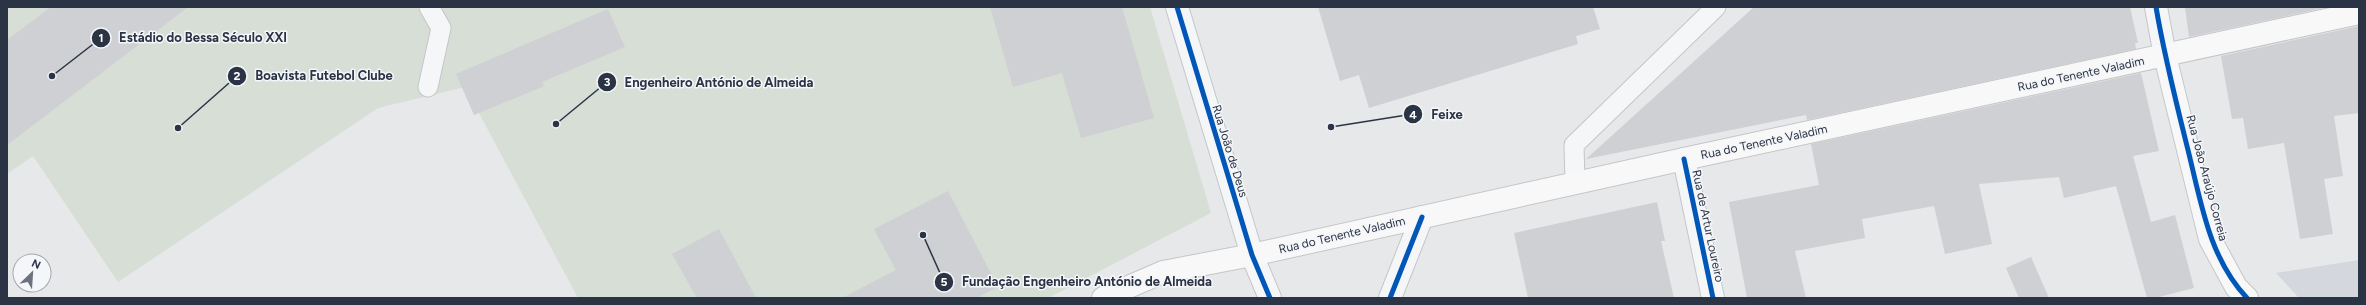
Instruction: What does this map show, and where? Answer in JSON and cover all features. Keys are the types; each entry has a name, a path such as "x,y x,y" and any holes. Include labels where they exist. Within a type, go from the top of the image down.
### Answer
{"main road":[{"name":"Rua do Tenente Valadim","path":"1103,298 1163,272 1252,256 1684,159 2359,13"},
{"name":"Rua João Araújo Correia","path":"2165,56 2210,239 2236,287 2247,298"}],"street":[{"name":"Rua João de Deus","path":"1177,7 1252,256 1270,298"},
{"path":"2156,7 2165,56"},
{"name":"Rua de Artur Loureiro","path":"1684,159 1713,298"},
{"path":"1390,298 1422,218"}],"lane":[{"path":"428,87 441,28 429,7"},
{"path":"1575,183 1574,145 1716,7"}],"shaded area":[{"path":"7,7 1150,7 1211,213 1048,298 578,298 465,87 378,108 118,282 33,156 7,174"},
{"path":"2359,260 2359,298 2299,298 2276,273"}],"building":[{"path":"51,7 188,7 7,145 7,40"},
{"path":"990,7 1122,7 1154,118 1081,138 1062,73 1013,87"},
{"path":"1318,7 1593,7 1600,29 1576,36 1578,44 1369,108 1359,75 1340,81"},
{"path":"1754,7 2130,7 2138,43 2135,43 2136,49 1807,120 1806,115 1586,159"},
{"path":"2185,7 2328,7 2189,37"},
{"path":"608,9 625,47 542,82 544,86 474,115 456,74"},
{"path":"2359,26 2359,113 2334,116 2343,176 2324,179 2333,234 2300,239 2284,143 2248,149 2243,118 2232,119 2221,56"},
{"path":"2141,73 2159,151 2133,156 2151,222 2175,215 2194,288 2155,298 2147,298 2116,186 2064,198 2059,177 1979,184 1992,244 1945,254 1934,206 1862,219 1865,238 1795,251 1806,298 1747,298 1729,202 1819,185 1811,144"},
{"path":"948,191 998,287 976,298 842,298 896,270 874,229"},
{"path":"1657,202 1665,241 1661,241 1674,298 1528,298 1514,233"},
{"path":"719,229 756,298 697,298 672,254"},
{"path":"2031,257 2049,298 2019,298 2006,268"}],"cycle path":[{"path":"1177,7 1252,255 1270,298"},
{"path":"2156,7 2170,78 2202,209 2215,247 2224,265 2234,282 2247,298"},
{"path":"1684,159 1713,298"},
{"path":"1390,298 1422,217"}],"place":[{"name":"Estádio do Bessa Século XXI","path":"52,76"},
{"name":"Engenheiro António de Almeida","path":"556,124"},
{"name":"Feixe","path":"1331,127"},
{"name":"Boavista Futebol Clube","path":"178,128"},
{"name":"Fundação Engenheiro António de Almeida","path":"923,235"}]}
